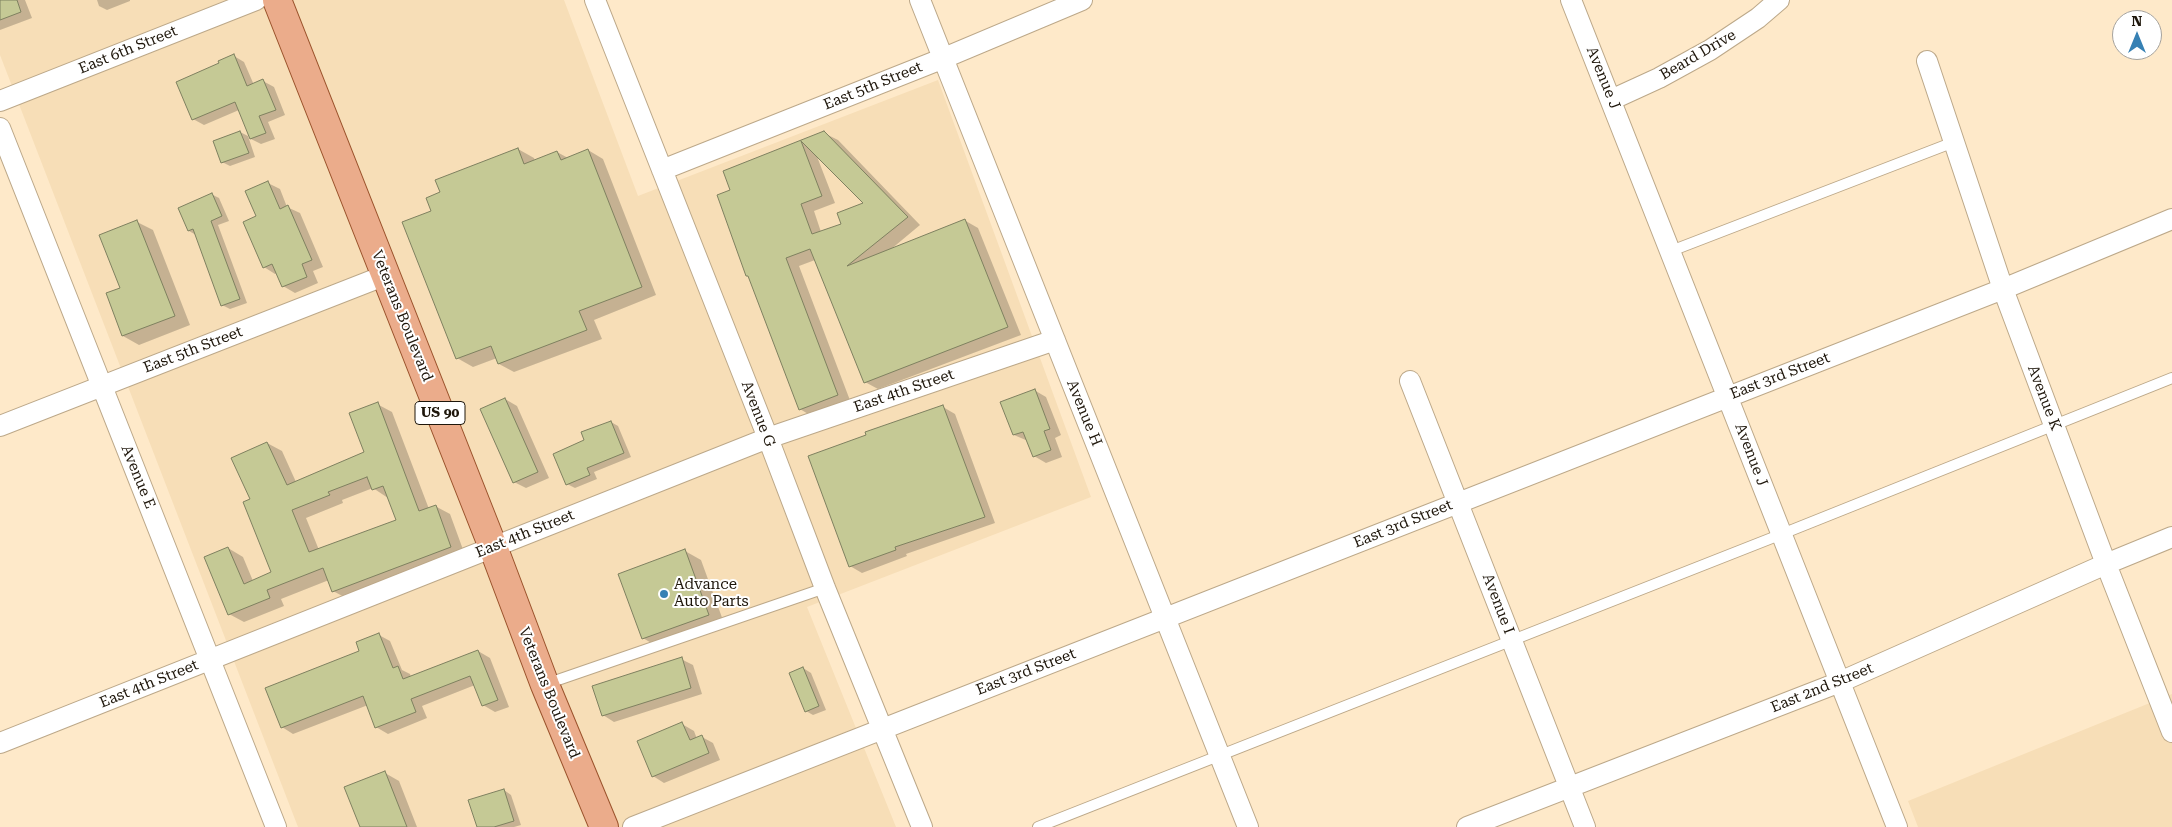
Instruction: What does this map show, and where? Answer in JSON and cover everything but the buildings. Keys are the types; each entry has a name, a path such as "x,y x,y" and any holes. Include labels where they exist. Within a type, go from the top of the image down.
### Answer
{"main road":[{"name":"Veterans Boulevard","path":"277,0 493,547 545,685 604,827"}],"street":[{"name":"East 6th Street","path":"0,101 256,0"},
{"name":"Avenue G","path":"595,0 768,438 825,588 922,827"},
{"name":"Avenue H","path":"920,0 1248,827"},
{"name":"East 5th Street","path":"662,170 944,58 1082,0"},
{"name":"Avenue J","path":"1571,0 1897,827"},
{"name":"Beard Drive","path":"1611,100 1659,78 1710,50 1758,18 1778,0"},
{"name":"Avenue K","path":"1928,61 2003,289 2106,564 2172,732"},
{"name":"Avenue E","path":"0,128 276,827"},
{"name":"East 3rd Street","path":"633,827 2003,289 2172,219"},
{"name":"East 5th Street","path":"0,426 386,275"},
{"name":"East 4th Street","path":"0,743 768,438 1055,340"},
{"name":"Avenue I","path":"1410,381 1585,827"},
{"name":"East 2nd Street","path":"1466,827 1840,682 2106,564 2172,537"}],"lane":[{"path":"1670,250 1954,142"},
{"path":"1038,827 2055,426 2172,378"},
{"path":"545,685 825,588"}],"shaded area":[{"path":"0,0 564,0 638,196 938,80 1091,497 807,607 896,827 298,827 0,55"},
{"path":"2172,694 2172,827 1918,827 1908,801"}],"place":[{"name":"Advance Auto Parts","path":"664,594"}]}
